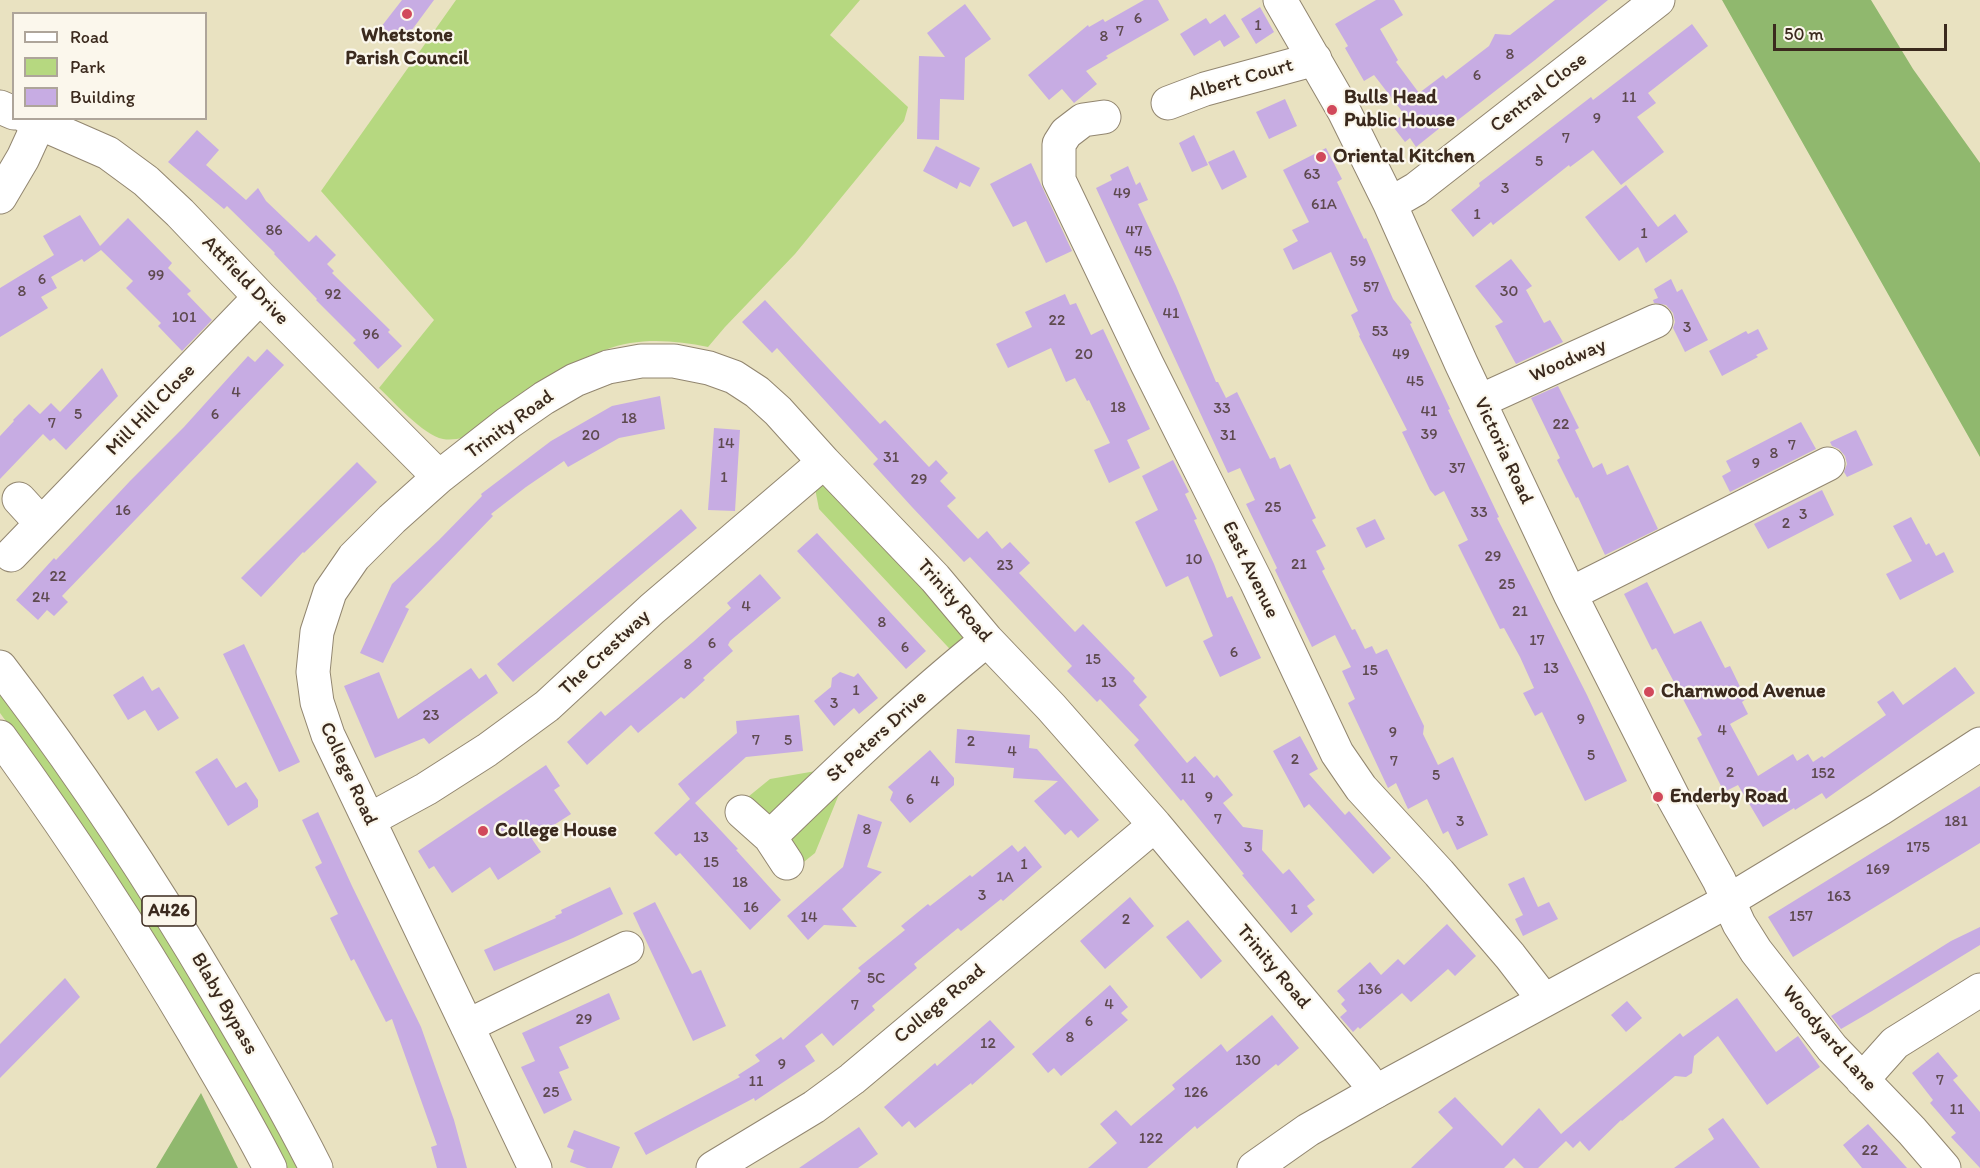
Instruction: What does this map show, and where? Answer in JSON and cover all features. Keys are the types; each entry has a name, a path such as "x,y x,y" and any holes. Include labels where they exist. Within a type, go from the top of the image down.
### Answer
{"street":[{"name":"Victoria Road","path":"1280,0 1341,105 1390,204 1570,594 1728,901"},
{"name":"Central Close","path":"1390,204 1416,189 1658,0"},
{"name":"Albert Court","path":"1168,103 1205,89 1315,59"},
{"name":"East Avenue","path":"1104,117 1083,120 1066,133 1059,144 1059,180 1147,364 1256,581 1337,753 1361,788 1439,873 1510,956 1544,1000"},
{"path":"0,197 21,162 27,120"},
{"name":"Attfield Drive","path":"32,120 108,153 146,181 439,477"},
{"name":"Mill Hill Close","path":"11,555 260,297"},
{"name":"Woodway","path":"1480,401 1656,321"},
{"name":"Trinity Road","path":"439,477 544,398 576,380 608,367 641,361 674,361 708,368 734,377 757,392 778,411 935,578 987,640 1051,707 1155,825 1365,1077 1375,1092"},
{"name":"The Crestway","path":"369,820 426,789 487,750 547,706 652,609 824,462"},
{"path":"1570,594 1828,464"},
{"name":"College Road","path":"439,477 354,557 330,592 317,632 313,672 317,702 328,735 536,1168"},
{"path":"19,500 41,523"},
{"name":"St Peters Drive","path":"742,812 779,850 844,767 987,640"},
{"name":"Blaby Bypass","path":"0,668 79,776 147,876 239,1028 316,1168"},
{"name":"Blaby Bypass","path":"0,737 53,810 149,957 226,1087 270,1168"},
{"path":"1257,1167 1308,1130 1375,1092 1728,901 1880,809 1980,744"},
{"name":"College Road","path":"713,1168 814,1107 852,1079 1155,825"},
{"name":"Woodyard Lane","path":"1728,901 1756,951 1832,1048 1912,1131 1944,1168"},
{"path":"467,1026 627,948"},
{"path":"1862,1080 1895,1043 1980,990"}],"green space":[{"path":"456,0 860,0 830,35 908,107 904,121 795,254 708,347 643,341 605,350 567,369 478,432 461,438 443,439 418,425 379,388 434,320 321,191"},
{"path":"1722,0 1871,0 1913,69 1980,163 1980,457"},
{"path":"812,473 987,640 961,661 819,509"},
{"path":"0,693 107,843 187,969 300,1168 284,1168 84,829 0,713"},
{"path":"833,768 775,815 763,814 743,801 770,779"},
{"path":"844,782 815,853 800,865 790,837"},
{"path":"201,1093 238,1168 156,1168"}],"building":[{"name":"Whetstone Parish Council","path":"402,0 434,0 403,42 381,27"},
{"path":"1144,0 1158,0 1169,20 1106,56 1108,58 1086,71 1097,84 1074,103 1062,89 1049,100 1028,75 1088,25 1089,27 1103,19 1105,22"},
{"path":"1376,0 1394,0 1403,15 1380,29 1398,60 1396,62 1419,93 1443,75 1446,79 1489,46 1495,34 1510,35 1555,0 1608,0 1449,127 1446,123 1416,147 1410,138 1405,142 1391,124 1404,114 1374,75 1364,81 1345,48 1348,46 1335,24"},
{"path":"965,4 991,39 965,58 964,100 940,99 939,140 917,139 919,56 945,57 927,33"},
{"path":"1260,7 1274,32 1256,44 1241,19"},
{"path":"1225,14 1240,37 1224,47 1220,40 1194,56 1180,34 1206,18 1210,24"},
{"path":"1692,24 1708,46 1648,93 1656,103 1637,117 1664,152 1621,185 1593,150 1570,167 1569,165 1493,225 1491,222 1473,237 1451,210 1480,186 1479,183 1591,97 1593,100"},
{"path":"1285,99 1297,126 1269,139 1256,112"},
{"path":"197,130 219,150 206,165 246,200 258,188 266,201 309,242 316,235 336,255 327,264 334,271 332,273 390,330 388,332 402,346 378,369 353,343 356,340 316,300 275,253 227,206 224,209 168,162"},
{"path":"1194,135 1208,165 1192,172 1179,143"},
{"path":"936,146 980,168 970,187 960,182 957,189 923,171"},
{"path":"1326,148 1342,179 1337,182 1364,239 1366,238 1393,299 1412,323 1410,324 1450,409 1448,410 1499,517 1497,518 1587,695 1627,781 1585,801 1542,712 1535,716 1523,693 1534,688 1504,628 1500,629 1458,545 1468,540 1444,491 1435,496 1430,490 1402,432 1407,430 1359,336 1351,315 1358,311 1331,252 1293,270 1283,249 1298,241 1292,230 1309,222 1283,170"},
{"path":"1234,150 1247,177 1222,190 1208,162"},
{"path":"1031,163 1072,251 1046,263 1026,221 1013,227 990,184"},
{"path":"1128,166 1136,185 1140,182 1148,200 1138,204 1176,286 1216,382 1226,398 1237,392 1270,459 1275,457 1280,469 1290,464 1316,518 1312,520 1326,546 1316,551 1325,569 1322,571 1352,630 1355,629 1365,649 1372,646 1376,654 1387,649 1424,726 1423,734 1438,765 1453,757 1488,835 1457,850 1448,831 1443,834 1427,799 1408,809 1396,783 1388,788 1348,703 1355,699 1342,671 1351,667 1335,635 1312,647 1246,504 1255,500 1240,468 1228,473 1096,188 1112,180 1110,175"},
{"path":"1626,185 1658,227 1675,214 1688,232 1646,263 1638,247 1619,261 1585,217"},
{"path":"80,215 100,246 128,218 172,263 168,268 191,291 187,294 212,320 182,351 158,326 161,323 126,288 133,281 101,250 84,262 82,259 51,277 57,288 41,297 48,308 0,337 0,288 54,255 43,236"},
{"path":"1511,259 1532,286 1526,290 1544,323 1550,320 1563,342 1516,364 1495,326 1503,322 1475,286"},
{"path":"1671,279 1677,292 1682,289 1708,340 1685,352 1673,328 1675,322 1673,313 1666,305 1654,303 1653,300 1658,298 1654,289"},
{"path":"1065,294 1070,305 1076,303 1091,335 1103,329 1150,429 1127,440 1140,468 1109,483 1094,450 1110,443 1089,400 1087,401 1075,378 1066,382 1051,348 1008,368 996,344 1032,327 1025,312"},
{"path":"765,300 880,424 885,420 929,467 936,460 948,473 940,481 956,498 947,506 978,539 987,531 1002,549 1010,542 1030,563 1019,573 1075,632 1083,624 1135,678 1133,681 1147,697 1139,705 1187,763 1195,756 1214,778 1217,775 1233,795 1223,803 1243,827 1263,830 1262,850 1283,874 1289,869 1315,900 1307,906 1313,914 1291,933 1183,799 1181,801 1134,745 1139,740 1100,699 1097,702 1067,671 1072,666 970,557 964,562 912,507 873,464 878,459 777,348 772,353 742,322"},
{"path":"1758,329 1768,349 1756,355 1758,357 1722,376 1709,351 1746,331 1748,334"},
{"path":"267,349 284,365 62,596 68,602 54,616 47,610 38,620 16,600 54,558 56,560 184,427 248,356 255,362"},
{"path":"102,368 118,396 66,450 54,438 50,441 43,434 0,479 0,436 13,420 29,404 40,414 51,403 60,412"},
{"path":"1558,386 1579,428 1575,430 1593,468 1602,463 1607,475 1628,465 1658,529 1605,555 1578,497 1576,498 1557,460 1560,458 1531,398"},
{"path":"660,396 665,429 619,438 568,467 564,461 526,487 491,514 493,516 405,607 409,609 383,663 360,653 392,584 439,540 482,496 481,494 551,441 612,406"},
{"path":"1801,422 1816,449 1730,492 1722,476 1731,471 1726,461"},
{"path":"714,428 740,430 735,511 708,510"},
{"path":"1856,430 1873,465 1847,477 1844,472 1847,464 1845,456 1830,442"},
{"path":"1173,460 1189,492 1185,494 1197,519 1194,520 1227,598 1232,596 1261,658 1220,677 1203,641 1213,636 1188,576 1166,587 1135,522 1158,510 1142,476"},
{"path":"357,462 377,482 303,552 261,597 241,578"},
{"path":"1822,490 1834,515 1768,549 1754,524"},
{"path":"681,509 697,528 513,682 497,664"},
{"path":"1911,517 1926,545 1929,543 1936,556 1944,552 1954,572 1900,600 1886,574 1912,561 1893,526"},
{"path":"1375,519 1385,539 1366,548 1356,528"},
{"path":"817,533 926,651 906,669 797,551"},
{"path":"760,574 781,598 730,641 728,645 733,651 684,699 681,697 638,733 631,725 587,765 567,742 601,711 605,716 693,642 731,608 727,603"},
{"path":"1647,582 1674,634 1701,621 1725,668 1730,666 1746,699 1742,702 1748,714 1730,724 1758,776 1793,754 1797,761 1808,754 1813,762 1822,756 1824,758 1886,715 1877,702 1893,691 1903,705 1955,667 1975,693 1826,799 1822,793 1763,827 1738,785 1724,792 1697,738 1702,735 1656,648 1652,650 1624,594"},
{"path":"244,644 300,762 279,772 223,654"},
{"path":"471,668 479,679 486,674 498,693 429,744 424,738 375,758 344,686 379,672 398,719"},
{"path":"840,672 854,677 858,673 878,698 859,714 854,708 834,726 814,701 831,687 832,678"},
{"path":"143,676 152,691 159,687 179,718 158,731 145,710 128,720 113,695"},
{"path":"799,715 803,751 746,757 695,803 781,900 750,930 680,853 676,856 654,833 690,799 678,784 737,733 736,721"},
{"path":"957,729 1030,735 1029,748 1037,749 1099,820 1078,838 1071,830 1065,835 1034,801 1058,781 1013,778 1014,768 955,763"},
{"path":"1300,736 1318,769 1309,774 1345,815 1349,811 1391,858 1373,874 1309,804 1304,808 1273,751"},
{"path":"930,750 954,778 954,785 910,823 890,800 893,792 888,787"},
{"path":"217,758 236,788 246,782 258,800 258,807 228,826 195,772"},
{"name":"College House","path":"546,765 560,786 554,790 571,814 532,839 541,852 498,880 490,867 452,893 434,866 429,869 418,851"},
{"path":"1980,786 1980,843 1793,957 1768,917"},
{"path":"318,812 421,1027 454,1120 467,1168 437,1168 431,1147 437,1145 392,1019 386,1022 354,959 351,961 330,918 338,914 315,867 322,863 302,820"},
{"path":"858,814 882,822 867,867 882,872 842,909 857,927 824,925 808,940 787,916 843,867"},
{"path":"1012,845 1018,852 1025,846 1042,867 1003,901 1001,899 961,931 958,928 914,964 917,968 872,1006 875,1010 833,1046 822,1033 805,1046 815,1061 755,1101 754,1098 646,1155 634,1133 740,1077 738,1075 760,1061 755,1055 781,1037 783,1040 861,971 858,968 905,930 901,926 970,875 972,877"},
{"path":"1524,877 1538,907 1549,902 1558,919 1523,936 1515,919 1523,915 1508,884"},
{"path":"610,887 623,914 494,971 484,950 556,918 555,916 562,913 561,910"},
{"path":"1130,897 1154,926 1105,969 1080,941"},
{"path":"655,902 692,974 701,970 726,1026 693,1041 633,913"},
{"path":"1188,920 1222,961 1201,979 1166,937"},
{"path":"1447,924 1476,956 1455,976 1448,969 1411,1002 1402,993 1360,1029 1358,1027 1353,1032 1340,1017 1347,1011 1341,1004 1345,1000 1337,991 1370,962 1381,975 1398,959 1404,965"},
{"path":"1980,927 1980,945 1872,1011 1841,1029 1831,1016 1951,941"},
{"path":"65,978 80,997 0,1078 0,1044"},
{"path":"1110,985 1128,1007 1121,1013 1128,1020 1061,1076 1054,1068 1048,1073 1032,1054"},
{"path":"609,993 620,1019 559,1047 569,1068 559,1072 572,1100 544,1114 521,1067 535,1061 522,1033"},
{"path":"1737,998 1776,1052 1798,1036 1820,1067 1767,1105 1718,1036 1694,1056 1692,1073 1686,1077 1675,1076 1621,1120 1589,1151 1580,1141 1573,1148 1566,1141 1538,1168 1524,1168 1514,1158 1504,1168 1411,1168 1453,1128 1438,1112 1455,1097 1502,1146 1539,1108 1561,1134 1680,1033 1683,1037"},
{"path":"1627,1001 1642,1018 1626,1032 1611,1015"},
{"path":"1272,1015 1299,1048 1278,1066 1276,1064 1197,1129 1195,1126 1147,1168 1088,1168 1117,1143 1100,1124 1116,1110 1131,1126 1175,1089 1172,1085 1221,1044 1227,1052"},
{"path":"990,1020 1015,1047 972,1085 971,1083 915,1128 909,1121 902,1127 884,1107 935,1063 937,1066"},
{"path":"1938,1052 1958,1076 1953,1080 1980,1112 1980,1168 1951,1137 1956,1133 1930,1103 1933,1100 1912,1073"},
{"path":"1723,1118 1760,1168 1674,1168 1714,1139 1708,1129"},
{"path":"1868,1124 1907,1168 1862,1168 1843,1145"},
{"path":"859,1127 878,1154 858,1168 799,1168"},
{"path":"574,1130 620,1147 612,1168 587,1168 570,1162 574,1150 567,1147"}],"place":[{"name":"Whetstone Parish Council","path":"407,14"},
{"name":"Bulls Head Public House","path":"1332,110"},
{"name":"Oriental Kitchen","path":"1321,157"},
{"name":"Charnwood Avenue","path":"1649,692"},
{"name":"Enderby Road","path":"1658,797"},
{"name":"College House","path":"483,831"}]}
